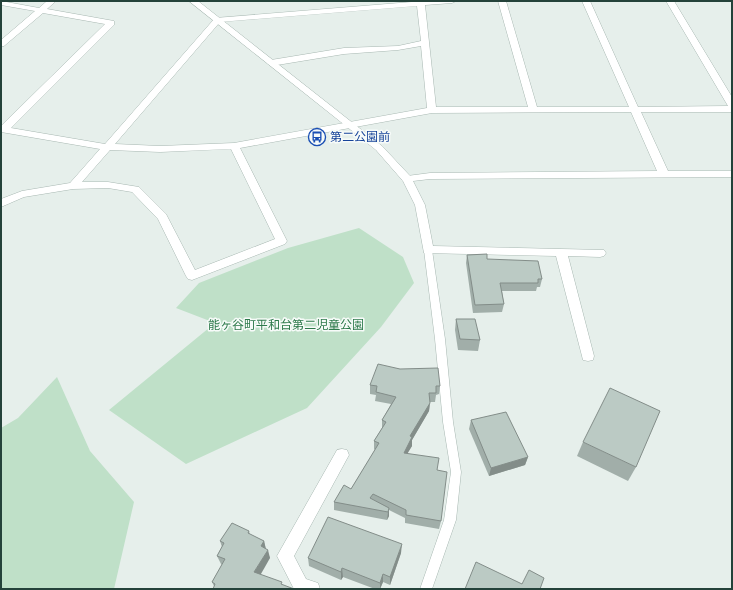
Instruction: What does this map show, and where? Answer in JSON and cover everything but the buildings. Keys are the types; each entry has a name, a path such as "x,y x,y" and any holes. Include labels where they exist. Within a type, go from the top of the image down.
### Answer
{"street":[{"path":"1,44 52,1"},
{"path":"193,1 351,125 378,148 407,178 420,205 428,250 600,253"},
{"path":"73,186 218,20 452,1"},
{"path":"502,1 533,110"},
{"path":"586,1 664,174"},
{"path":"670,1 732,105"},
{"path":"1,3 112,23 3,129"},
{"path":"421,4 432,110"},
{"path":"271,63 344,51 398,48 425,43"},
{"path":"3,129 106,147 160,149 234,146 432,110 732,109"},
{"path":"1,203 22,194 73,186 108,185 135,189 162,217 192,276 281,241 234,146"},
{"path":"407,178 430,176 732,174"},
{"path":"561,252 588,356"},
{"path":"312,589 301,586 284,556 342,455"}],"lane":[{"path":"426,589 450,520 456,472 448,422 440,339 428,250"}],"green space":[{"name":"能ヶ谷町平和台第二児童公園","path":"359,228 403,257 414,283 381,327 307,408 186,464 109,410 215,323 176,308 199,283 288,248"},
{"path":"57,377 90,451 134,502 114,589 1,589 1,428 18,418"}],"place":[{"name":"第二公園前","path":"317,137"}]}
